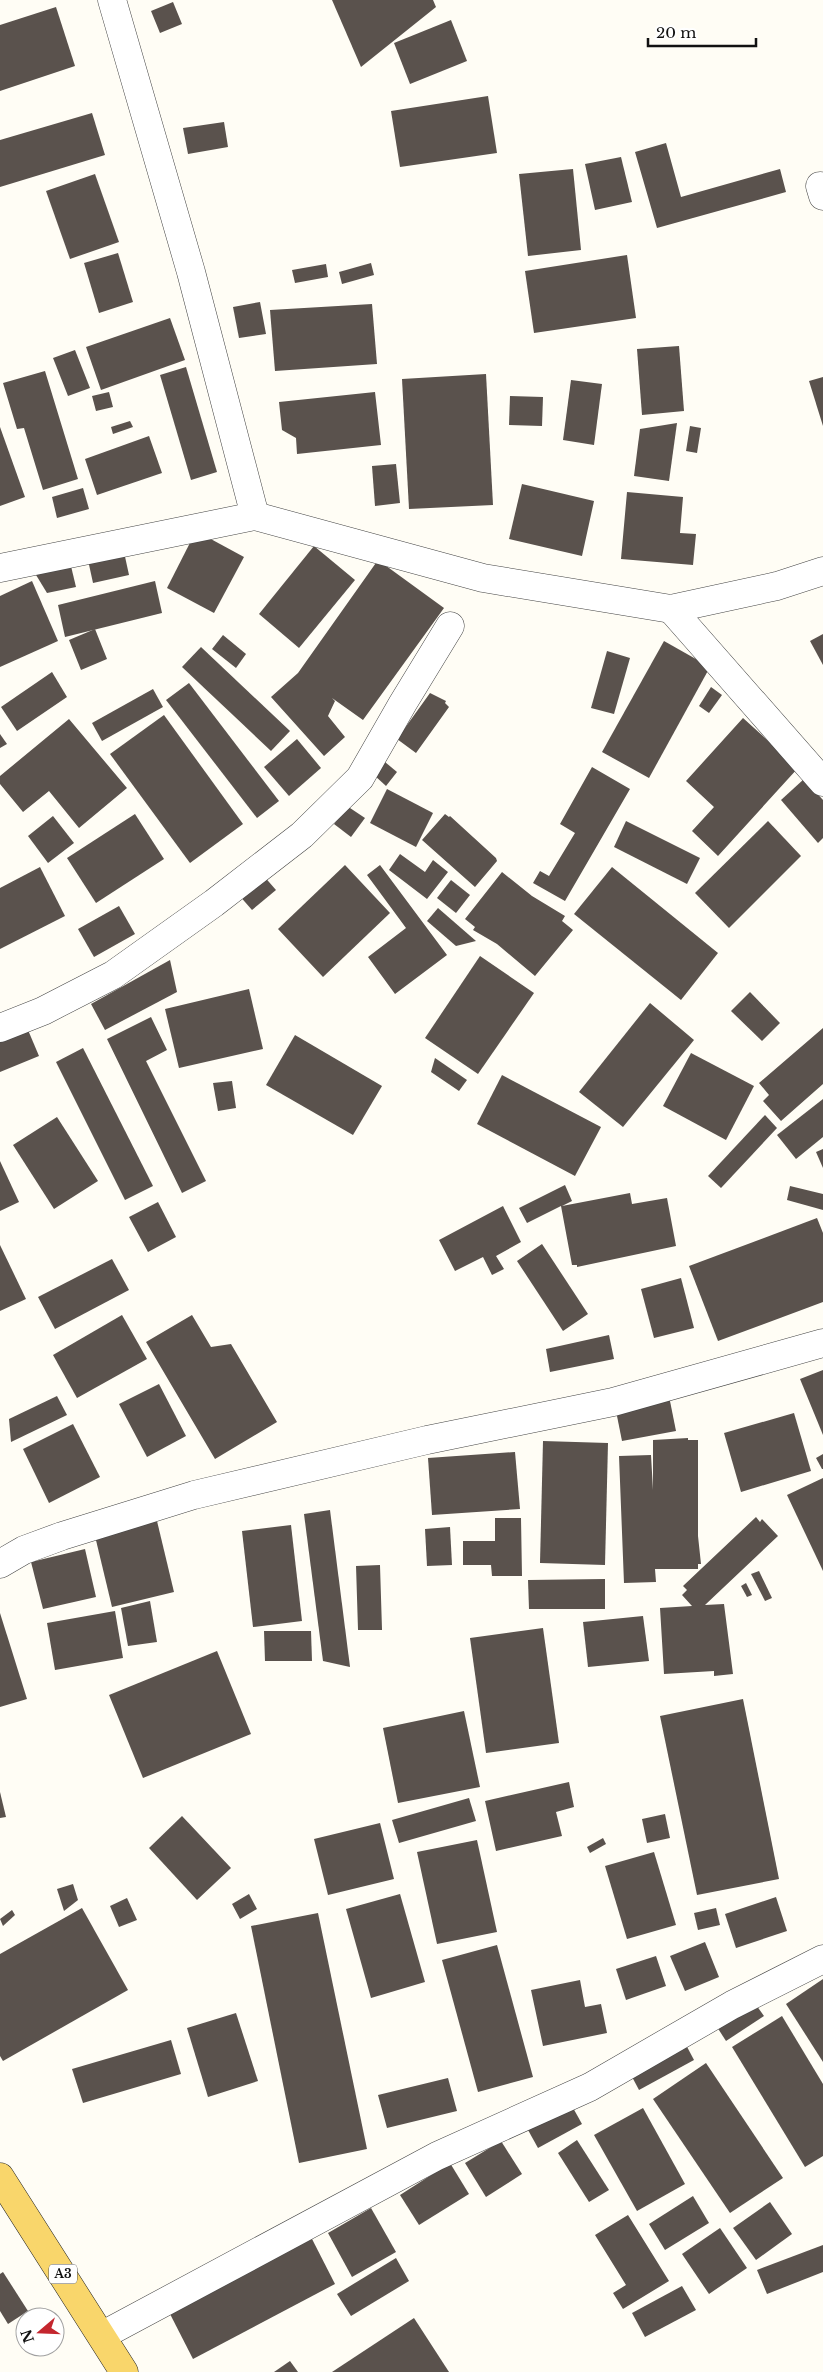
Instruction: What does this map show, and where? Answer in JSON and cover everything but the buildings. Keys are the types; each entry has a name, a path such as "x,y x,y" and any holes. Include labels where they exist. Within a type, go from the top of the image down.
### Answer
{"main road":[{"name":"A3","path":"0,2177 124,2372"}],"street":[{"path":"112,0 190,272 255,516"},
{"path":"0,568 255,516 396,554 663,608 777,586 823,571"},
{"path":"663,608 823,562"},
{"path":"663,608 823,782"},
{"path":"0,1028 43,1011 113,975 214,903 302,835 360,778 450,626"},
{"path":"0,1564 24,1550 62,1536 194,1495 427,1440 613,1402 823,1343"},
{"path":"102,2335 437,2156 590,2087 732,2005 823,1959"}]}
